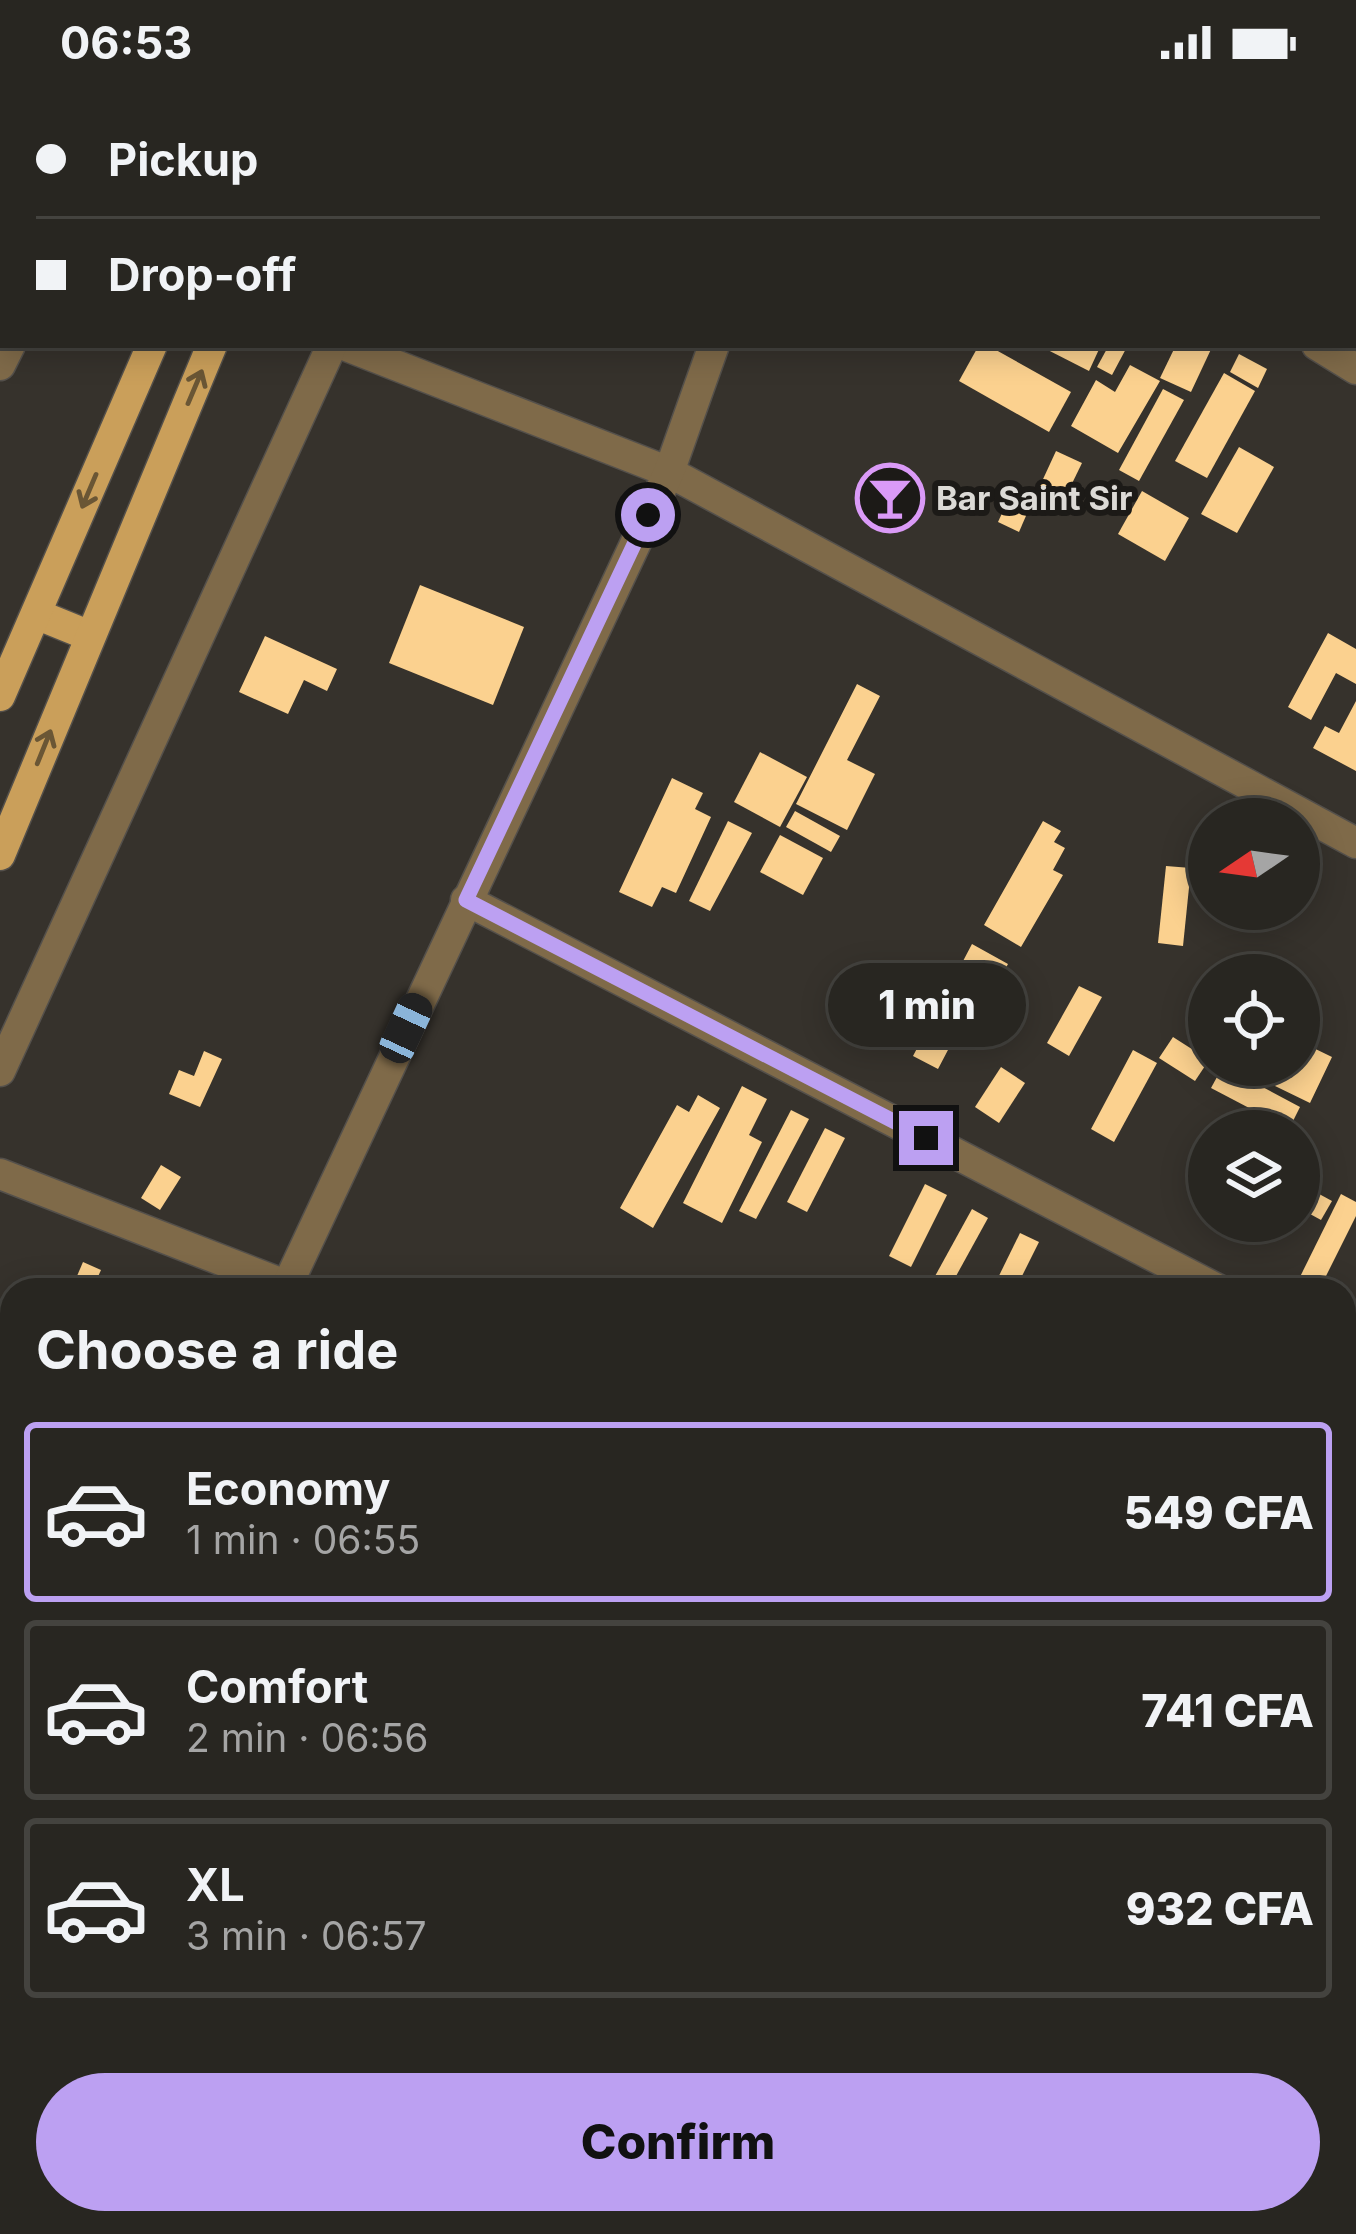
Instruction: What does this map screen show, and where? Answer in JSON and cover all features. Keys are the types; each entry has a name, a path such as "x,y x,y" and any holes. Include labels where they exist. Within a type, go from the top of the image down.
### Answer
{"main road":[{"path":"0,696 151,348"},
{"path":"0,855 211,348"},
{"path":"36,614 90,636"}],"street":[{"path":"0,1071 331,348"},
{"path":"352,348 669,472 1356,843"},
{"path":"295,1278 466,900 669,472 713,348"},
{"path":"1322,348 1356,369"},
{"path":"466,900 1196,1278"},
{"path":"0,1174 265,1278"}],"building":[{"path":"977,348 992,348 1071,392 1049,432 959,381"},
{"path":"1044,348 1100,348 1089,371"},
{"path":"1107,348 1126,348 1112,375 1097,367"},
{"path":"1175,348 1212,348 1191,392 1160,378"},
{"path":"1239,354 1267,369 1258,388 1230,372"},
{"path":"1130,365 1160,381 1118,453 1071,426 1096,380 1115,392"},
{"path":"1224,373 1255,391 1207,478 1175,461"},
{"path":"1163,389 1184,400 1139,481 1119,470"},
{"path":"1239,447 1274,467 1237,533 1201,514"},
{"path":"1056,451 1082,463 1063,502 1038,490"},
{"path":"1015,485 1035,495 1019,532 998,522"},
{"path":"1142,491 1189,518 1165,561 1118,534"},
{"path":"420,585 524,627 493,705 389,663"},
{"path":"1328,633 1356,649 1356,684 1336,673 1311,720 1288,707"},
{"path":"265,636 337,669 327,691 304,680 288,714 239,692"},
{"path":"857,684 880,696 847,760 875,774 847,830 796,804"},
{"path":"1356,701 1356,771 1313,748 1325,726 1339,733"},
{"path":"760,752 807,777 780,827 734,802"},
{"path":"672,778 703,793 695,809 711,817 676,893 662,887 652,907 619,892"},
{"path":"795,811 840,836 831,852 786,827"},
{"path":"728,821 752,833 710,911 689,901"},
{"path":"1043,821 1061,831 1054,842 1065,848 1053,870 1063,875 1021,947 984,925"},
{"path":"780,835 823,858 803,895 760,872"},
{"path":"1166,866 1188,868 1183,946 1158,943"},
{"path":"972,944 1008,964 980,1016 969,1010 938,1069 913,1056"},
{"path":"1079,986 1102,997 1069,1056 1047,1043"},
{"path":"1173,1037 1188,1047 1188,1077 1159,1058"},
{"path":"1133,1050 1157,1063 1114,1142 1091,1129"},
{"path":"204,1051 222,1059 200,1107 169,1094 179,1070 194,1076"},
{"path":"1320,1051 1332,1057 1320,1082"},
{"path":"1001,1067 1025,1083 999,1123 975,1107"},
{"path":"742,1086 767,1099 749,1135 762,1142 722,1223 683,1203"},
{"path":"1261,1086 1300,1107 1253,1110 1211,1088"},
{"path":"1275,1086 1318,1086 1310,1103"},
{"path":"698,1095 720,1108 653,1228 620,1208 677,1105 689,1112"},
{"path":"791,1110 809,1119 756,1219 739,1211"},
{"path":"825,1128 845,1138 807,1212 787,1202"},
{"path":"161,1165 181,1177 160,1210 141,1198"},
{"path":"925,1184 947,1195 911,1267 889,1256"},
{"path":"1320,1194 1332,1201 1320,1219"},
{"path":"1341,1194 1356,1202 1356,1216 1325,1278 1299,1278"},
{"path":"972,1209 988,1218 955,1278 934,1278"},
{"path":"1020,1233 1039,1242 1021,1278 998,1278"},
{"path":"83,1262 101,1270 97,1278 76,1278"}],"place":[{"name":"Bar Saint Sir","path":"890,498"}],"route":[{"path":"648,515 466,900 926,1138"}]}
